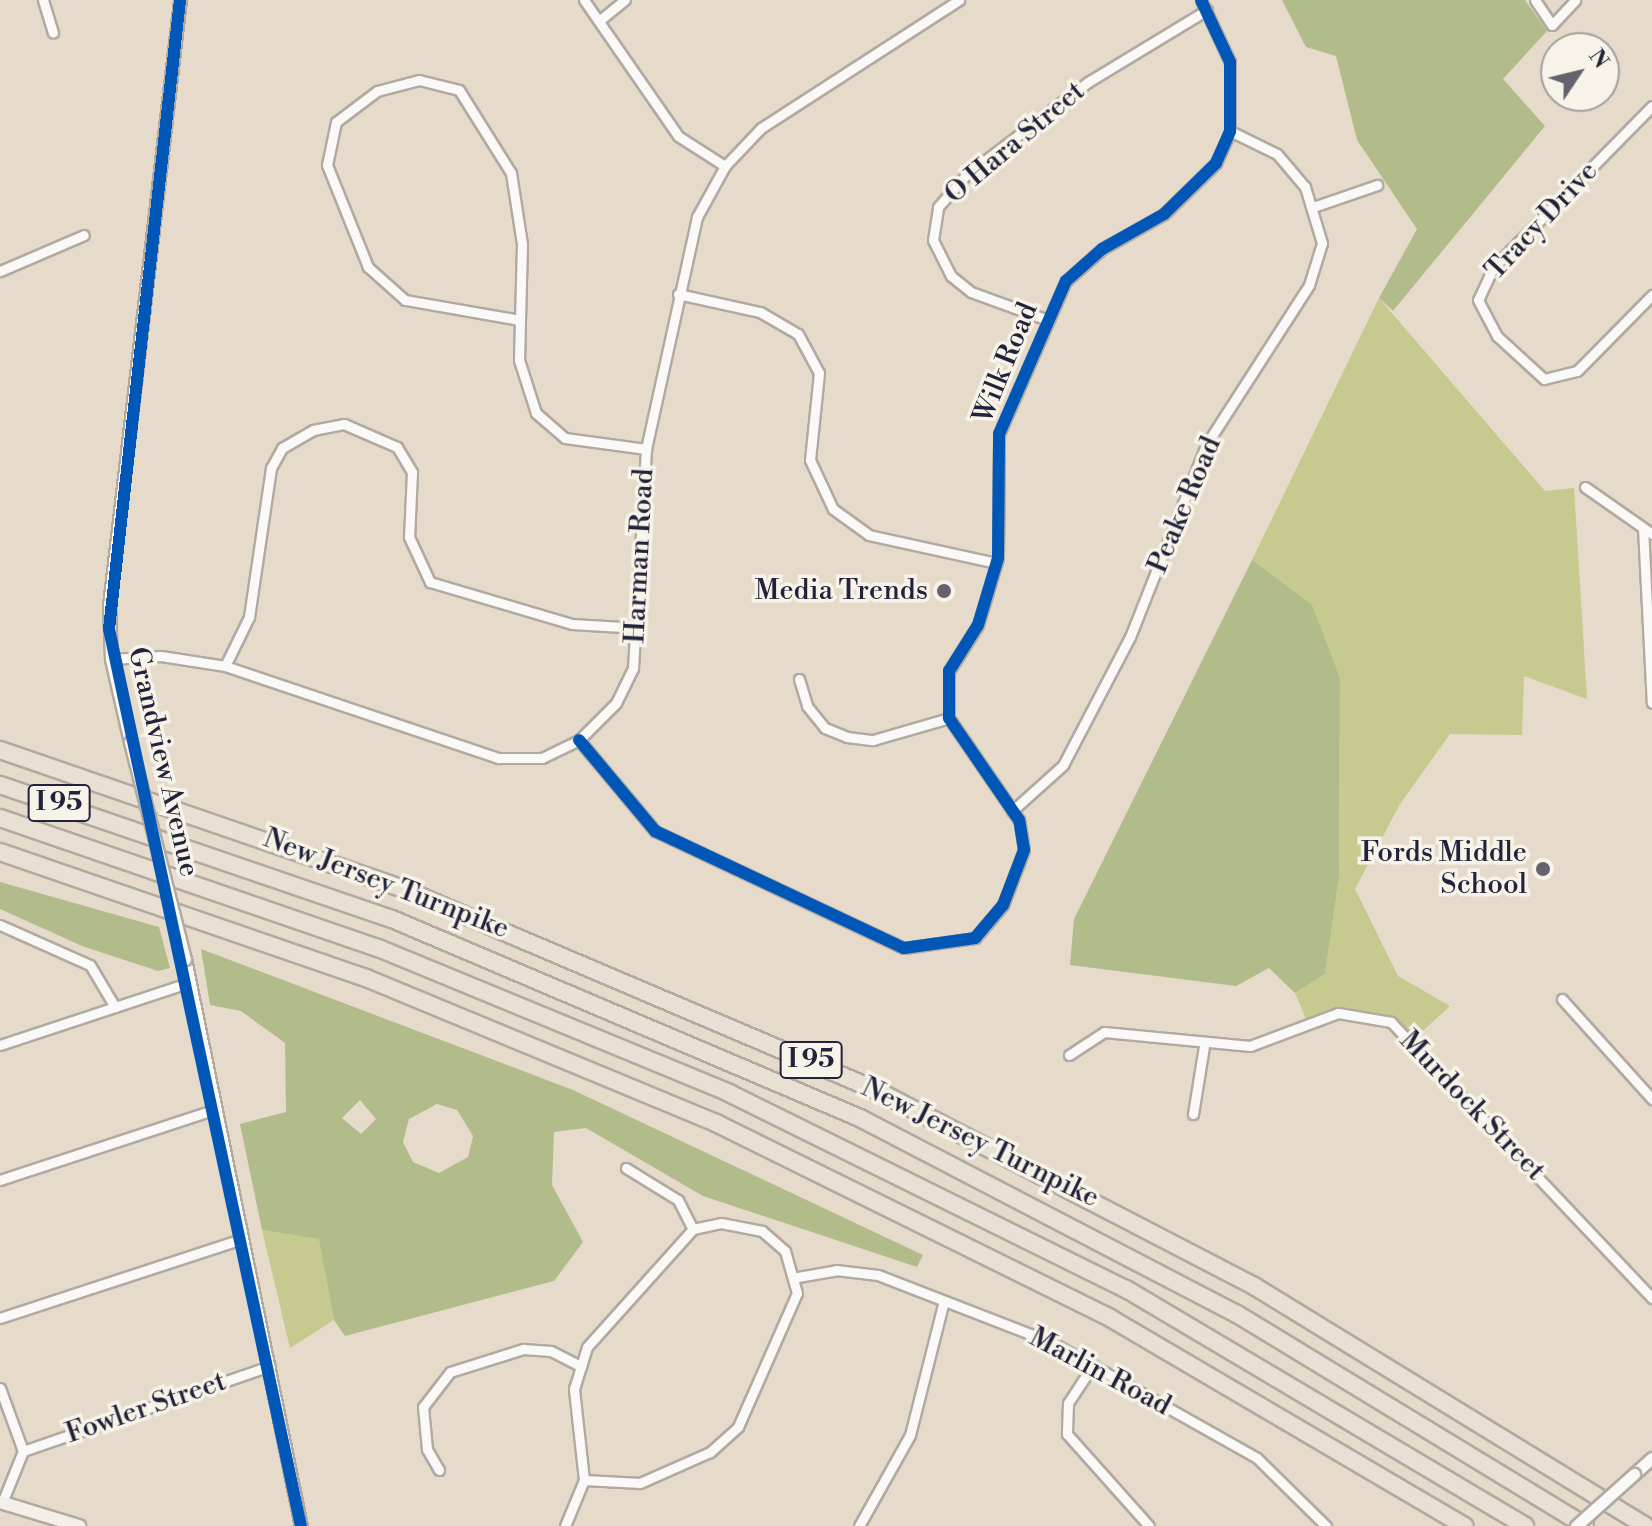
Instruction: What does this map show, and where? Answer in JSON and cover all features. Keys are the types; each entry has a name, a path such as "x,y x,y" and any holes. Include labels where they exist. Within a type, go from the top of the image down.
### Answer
{"highway":[{"name":"New Jersey Turnpike","path":"0,750 456,909 878,1091 1254,1286 1645,1526"},
{"name":"New Jersey Turnpike","path":"0,785 392,919 860,1118 1237,1314 1585,1526"},
{"name":"I 95","path":"0,818 378,948 729,1093 1126,1289 1525,1526"},
{"name":"I 95","path":"0,852 366,978 716,1123 1110,1318 1464,1526"}],"main road":[{"path":"1,1503 79,1526"}],"street":[{"path":"43,0 53,32"},
{"name":"Grandview Avenue","path":"180,0 110,589 111,659 185,959 301,1526"},
{"path":"584,0 668,124 725,166"},
{"path":"600,20 625,0"},
{"name":"Harman Road","path":"111,659 161,656 225,666 499,758 542,758 579,740 616,703 633,668 639,628 646,449 697,217 725,166 784,111 959,0"},
{"path":"1201,0 1230,62 1230,131"},
{"path":"1535,0 1552,25 1575,0"},
{"name":"O Hara Street","path":"1048,320 971,292 951,276 933,240 938,207 966,175 1088,82 1207,10"},
{"path":"520,320 405,300 368,267 327,165 336,122 377,91 419,80 459,90 511,173 522,244 519,360 536,413 565,438 646,449"},
{"name":"Tracy Drive","path":"1652,106 1493,268 1478,300 1497,336 1544,379 1577,371 1652,295"},
{"name":"Peake Road","path":"1012,811 1063,765 1130,637 1206,445 1309,285 1322,243 1313,207 1291,166 1230,131"},
{"name":"Wilk Road","path":"949,718 949,671 978,625 996,563 999,434 1066,281 1102,249 1196,187 1230,131"},
{"path":"1313,207 1377,185"},
{"path":"0,271 84,235"},
{"path":"678,294 760,312 798,334 819,373 810,460 833,509 869,535 996,563"},
{"path":"225,666 249,617 271,468 282,448 344,424 397,447 412,472 409,537 430,582 572,624 639,628"},
{"path":"1585,487 1652,534"},
{"path":"1643,528 1652,703"},
{"path":"579,740 655,831 904,948 975,938 1003,905 1024,850 1012,811 949,718 873,740 847,737 825,728 807,706 799,679"},
{"path":"0,925 90,965 115,1007"},
{"path":"0,1045 190,982"},
{"path":"1562,999 1652,1099"},
{"name":"Murdock Street","path":"1069,1055 1104,1032 1204,1046 1250,1046 1338,1013 1391,1022 1652,1298"},
{"path":"1193,1114 1204,1046"},
{"path":"0,1180 216,1109"},
{"path":"626,1168 678,1200 693,1229"},
{"path":"565,1526 584,1480 574,1389 581,1366 606,1319 693,1229 721,1223 762,1231 785,1251 798,1277 794,1312 726,1438 640,1483 584,1480"},
{"path":"0,1318 242,1239"},
{"name":"Marlin Road","path":"798,1277 856,1270 944,1301 1093,1365 1257,1458 1326,1526"},
{"path":"859,1526 910,1435 944,1301"},
{"path":"439,1470 427,1449 423,1407 450,1372 523,1349 551,1351 581,1366"},
{"path":"1093,1365 1068,1403 1067,1434 1149,1526"},
{"name":"Fowler Street","path":"23,1451 270,1366"},
{"path":"0,1388 23,1451 1,1503"},
{"path":"1576,1526 1652,1458"}],"green space":[{"path":"1282,0 1525,0 1547,31 1540,32 1540,39 1503,79 1545,126 1393,311 1379,298 1417,229 1357,140 1336,56 1306,47"},
{"path":"1379,298 1545,491 1574,488 1587,699 1524,676 1522,735 1450,734 1400,804 1355,889 1398,976 1450,1006 1413,1040 1356,1013 1309,1026 1295,993 1325,974 1339,877 1340,678 1252,560"},
{"path":"1252,560 1312,605 1340,678 1339,877 1325,974 1295,993 1269,968 1236,986 1070,965 1074,919"},
{"path":"0,882 159,927 170,968 158,971 82,946 0,909"},
{"path":"201,949 573,1090 923,1255 917,1267 703,1196 586,1128 554,1132 552,1185 583,1242 554,1281 345,1336 334,1320 319,1239 262,1230 240,1124 286,1112 285,1043 241,1011 210,1005","holes":["360,1100 376,1119 361,1134 342,1118","437,1104 457,1110 473,1136 468,1157 439,1173 413,1162 403,1142 409,1119"]},
{"path":"262,1230 320,1239 334,1320 290,1348"}],"cycle path":[{"path":"180,0 109,629 301,1526"},
{"path":"579,740 655,831 904,948 975,938 1003,905 1024,850 1019,820 949,718 949,671 978,625 998,558 999,434 1066,281 1102,249 1164,214 1216,163 1230,131 1230,62 1201,0"}],"place":[{"name":"Media Trends","path":"944,591"},
{"name":"Fords Middle School","path":"1543,869"}]}
